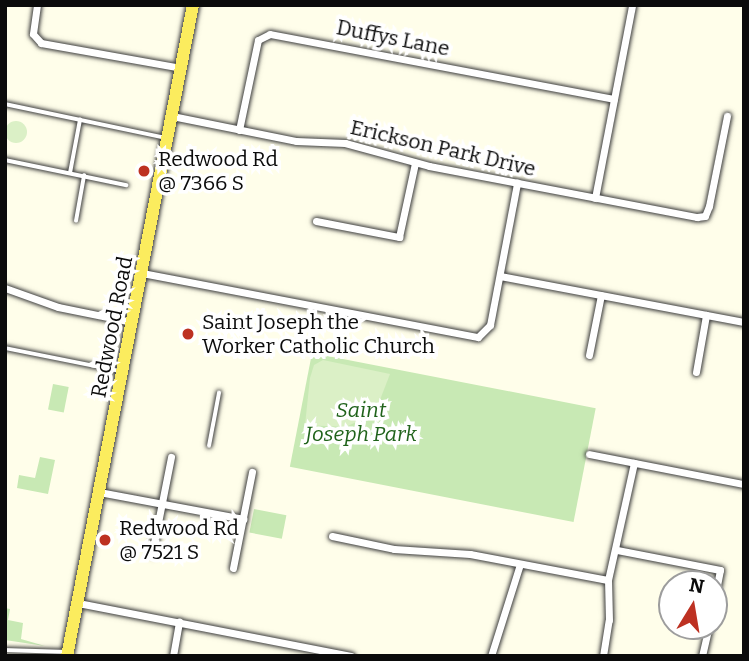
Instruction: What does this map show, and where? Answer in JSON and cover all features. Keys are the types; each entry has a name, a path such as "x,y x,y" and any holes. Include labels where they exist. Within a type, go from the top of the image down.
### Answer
{"main road":[{"name":"Redwood Road","path":"68,654 193,5"}],"street":[{"path":"37,5 33,34 40,43 181,68"},
{"path":"595,198 632,5"},
{"name":"Duffys Lane","path":"239,130 257,40 270,34 614,99"},
{"name":"Erickson Park Drive","path":"172,116 296,141 345,144 415,163 705,216 727,116"},
{"path":"316,222 399,237 415,163"},
{"path":"142,273 482,335 490,325 517,183"},
{"path":"500,276 744,322"},
{"path":"5,288 58,307 132,322"},
{"path":"589,355 601,295"},
{"path":"696,372 706,315"},
{"path":"589,454 744,484"},
{"path":"152,553 171,457"},
{"path":"603,656 609,620 608,580 617,550 634,463"},
{"path":"233,568 252,472"},
{"path":"99,492 243,519"},
{"path":"332,536 608,580"},
{"path":"617,550 720,570"},
{"path":"491,656 520,564"},
{"path":"78,603 351,656"},
{"path":"173,656 179,622"}],"lane":[{"path":"5,104 168,138"},
{"path":"70,174 80,120"},
{"path":"5,160 126,185"},
{"path":"76,221 84,176"},
{"path":"5,348 122,372"},
{"path":"209,446 219,393"},
{"path":"8,650 68,654"},
{"path":"8,650 18,656"}],"green space":[{"path":"16,121 24,124 27,132 24,140 16,143 8,140 5,132 8,124"},
{"name":"Saint Joseph Park","path":"312,353 596,408 574,522 290,467"},
{"path":"323,360 390,374 378,405 366,417 346,427 305,425 310,378 314,365"},
{"path":"53,384 69,387 64,413 48,410"},
{"path":"40,457 55,460 48,494 17,488 19,475 35,478"},
{"path":"254,509 286,515 282,539 249,533"},
{"path":"5,608 10,609 8,620 23,623 21,639 45,646 5,640"}],"place":[{"name":"Redwood Rd @ 7366 S","path":"144,171"},
{"name":"Saint Joseph the Worker Catholic Church","path":"188,334"},
{"name":"Redwood Rd @ 7521 S","path":"105,540"}]}
